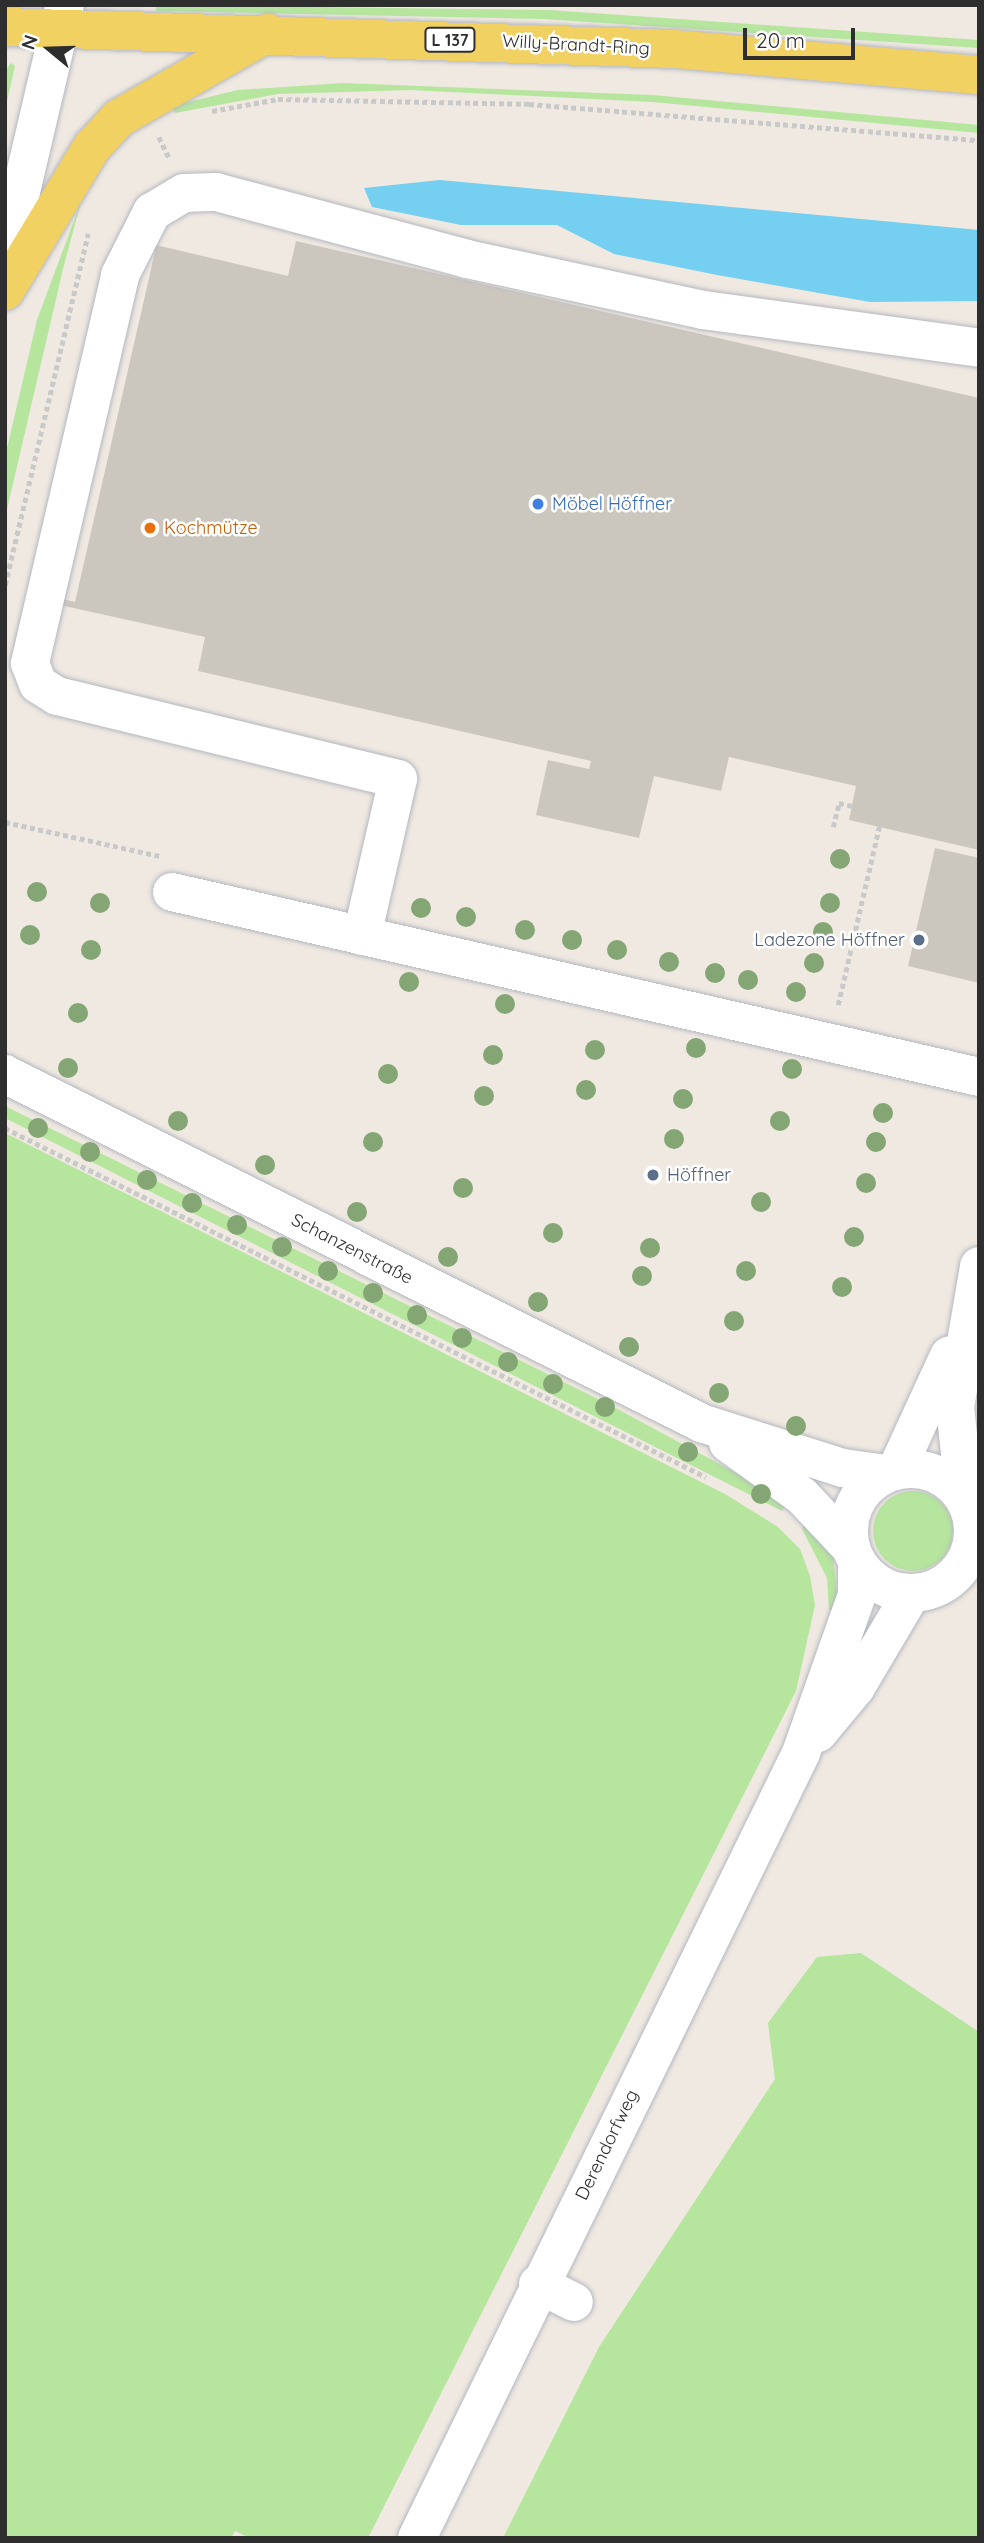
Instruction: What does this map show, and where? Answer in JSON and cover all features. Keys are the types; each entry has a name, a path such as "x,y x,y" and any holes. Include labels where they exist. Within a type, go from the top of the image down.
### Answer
{"main road":[{"name":"Willy-Brandt-Ring","path":"5,27 62,17 268,33 674,50 979,75"},
{"path":"5,291 92,147 119,118 268,33"}],"street":[{"path":"5,260 62,17"},
{"path":"362,936 398,779 57,696 38,684 30,663 120,275 152,212 184,193 216,192 467,260 713,313 979,348"},
{"path":"172,892 979,1077"},
{"name":"Schanzenstraße","path":"5,1074 701,1423 843,1468 942,1478 971,1516"},
{"path":"919,1593 965,1562 971,1516 955,1428 965,1318 979,1266"},
{"path":"854,1555 851,1513 891,1473 965,1318"},
{"name":"Schanzenstraße","path":"701,1423 802,1496 880,1586 919,1593 979,1595"},
{"name":"Derendorfweg","path":"417,2538 538,2284 801,1753 858,1595 854,1555"},
{"name":"Derendorfweg","path":"801,1753 856,1687 919,1593"},
{"path":"538,2284 573,2302"}],"path":[{"path":"200,115 278,99 409,99 653,109 979,140"},
{"path":"158,134 167,129"},
{"path":"833,827 839,803 852,806"},
{"path":"836,1013 879,827"},
{"path":"5,1128 716,1482"}],"green space":[{"path":"156,5 550,10 979,40 979,48 544,19 156,11"},
{"path":"11,63 15,66 5,110 5,71"},
{"path":"343,83 653,95 979,125 979,133 653,102 410,90 278,94 175,113 171,106 238,90"},
{"path":"81,202 5,518 5,457 37,320"},
{"path":"5,1106 610,1405 788,1501 782,1511 5,1118"},
{"path":"5,1133 725,1494 778,1527 800,1549 810,1576 815,1605 796,1691 368,2538 250,2538 235,2531 231,2538 5,2538"},
{"path":"913,1491 928,1494 941,1503 950,1516 953,1531 950,1546 941,1559 928,1568 913,1571 898,1568 885,1559 876,1546 873,1531 876,1516 885,1503 898,1494"},
{"path":"807,1517 833,1555 839,1615 829,1609 827,1578 802,1529"},
{"path":"861,1953 979,2032 979,2538 503,2538 599,2347 775,2079 768,2023 817,1957"}],"water":[{"path":"440,180 979,230 979,301 870,302 717,275 614,254 557,225 461,225 372,207 364,188"}],"building":[{"name":"Möbel Höffner","path":"296,241 979,398 979,850 849,820 856,786 729,757 721,791 654,776 639,838 536,815 548,760 589,769 591,761 198,671 205,637 60,605 62,599 75,602 155,251 141,248 143,242 288,276"},
{"path":"935,848 979,858 979,983 908,966"}],"place":[{"name":"Möbel Höffner","path":"538,504"},
{"name":"Kochmütze","path":"150,528"},
{"name":"Ladezone Höffner","path":"919,940"},
{"name":"Höffner","path":"653,1175"}]}
